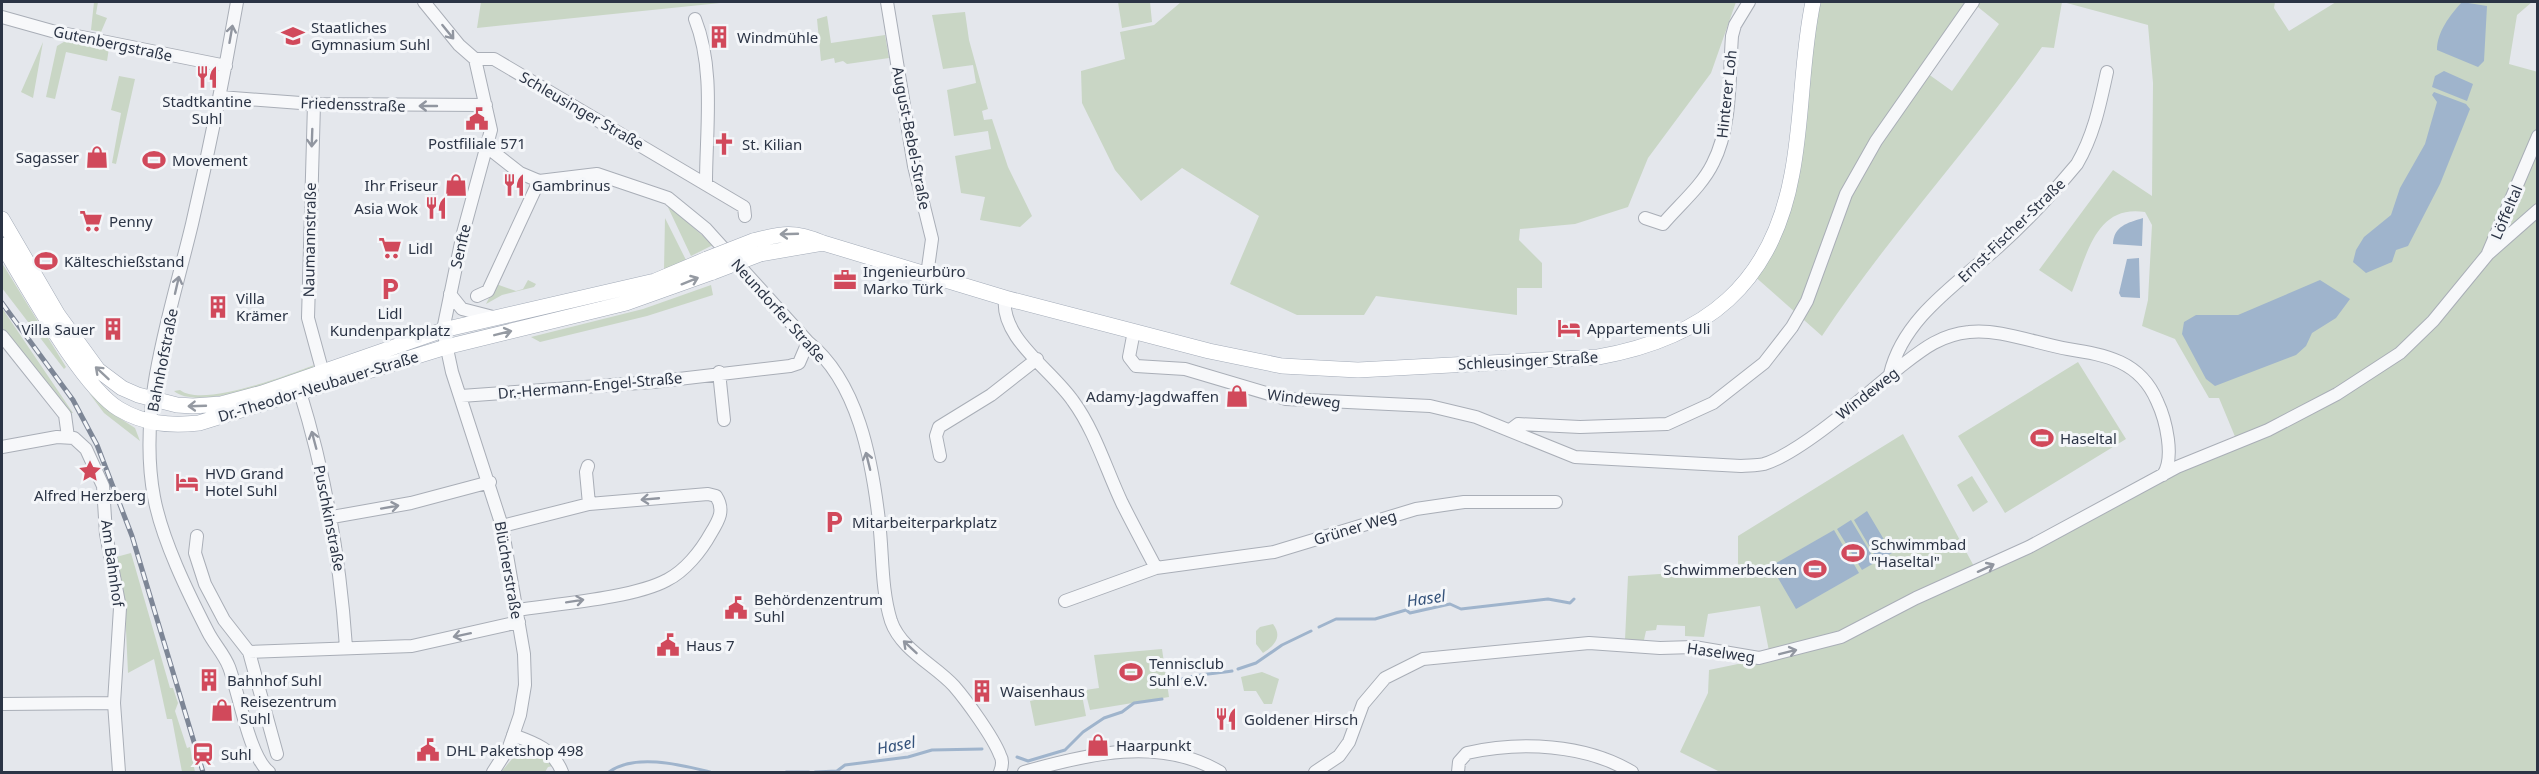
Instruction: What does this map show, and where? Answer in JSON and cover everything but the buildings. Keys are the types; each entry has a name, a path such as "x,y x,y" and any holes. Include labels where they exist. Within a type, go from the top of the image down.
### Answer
{"main road":[{"name":"Schleusinger Straße","path":"927,275 1005,298 1282,366 1358,370 1598,357 1647,346 1685,331 1704,320 1735,295 1767,253 1778,229 1793,172 1807,30 1813,2"},
{"name":"Dr.-Theodor-Neubauer-Straße","path":"2,219 23,258 87,358 122,388 153,400 193,406 221,404 323,373 398,344 443,330 655,281 710,265"},
{"path":"710,265 757,247 823,243 927,275"},
{"name":"Dr.-Theodor-Neubauer-Straße","path":"2,245 66,347 100,393 117,408 151,422 172,425 199,423 446,347 626,303 710,265"}],"street":[{"name":"Bahnhofstraße","path":"237,2 220,97 153,400 152,476 161,524 208,632 229,667 256,753 268,772"},
{"path":"424,2 459,45 475,59"},
{"name":"August-Bebel-Straße","path":"887,2 914,166 932,238 927,275"},
{"name":"Hinterer Loh","path":"1645,218 1663,224 1714,163 1723,138 1732,36 1735,25 1749,2"},
{"path":"1510,430 1518,424 1580,427 1667,424 1713,403 1764,363 1792,327 1807,301 1846,194 1876,141 1973,2"},
{"name":"Gutenbergstraße","path":"2,17 52,31 226,66"},
{"path":"695,19 703,39 707,80 706,183"},
{"name":"Schleusinger Straße","path":"475,59 494,58 706,183 744,207 745,216"},
{"name":"Senfte","path":"446,347 443,330 450,294 463,233 490,130 475,59"},
{"name":"Ernst-Fischer-Straße","path":"1890,375 1894,358 1922,314 2000,245 2077,164 2097,116 2107,72"},
{"name":"Friedensstraße","path":"220,97 314,104 486,105"},
{"name":"Naumannstraße","path":"314,104 308,318 314,347 323,373"},
{"name":"Löffeltal","path":"2488,254 2538,136"},
{"path":"477,296 488,291 538,181 520,173 487,147"},
{"name":"Neundorfer Straße","path":"538,181 597,174 668,198 686,211 714,238 808,342 820,352 832,369 859,423 879,521 883,580 893,626 902,640 954,687 1001,756 1000,772"},
{"path":"2488,254 2538,210"},
{"name":"Haselweg","path":"1315,772 1339,756 1349,742 1363,704 1385,678 1423,658 1589,642 1660,648 1683,646 1759,658 1841,637 1916,598 2029,547 2177,467 2268,430 2337,394 2400,352 2433,321 2488,254"},
{"name":"Dr.-Theodor-Neubauer-Straße","path":"450,294 462,309 493,317"},
{"path":"1005,298 1003,310 1009,328 1067,392 1084,418 1123,504 1156,568"},
{"name":"Windeweg","path":"1134,331 1129,357 1136,366 1185,369 1261,393 1294,400 1430,406 1476,417 1575,457 1706,466 1763,464 1782,457 1815,434 1925,346 1940,339 1972,332 1984,332 2115,358 2136,372 2151,389 2160,408 2170,452"},
{"path":"2,336 65,416 68,437 2,447"},
{"name":"Dr.-Hermann-Engel-Straße","path":"461,396 652,382 799,363 808,342"},
{"name":"Blücherstraße","path":"446,347 502,526 524,654 525,685 513,735 493,772"},
{"path":"940,456 936,436 939,427 991,395 1037,359"},
{"path":"719,372 724,420"},
{"name":"Puschkinstraße","path":"300,392 315,439 332,517 341,579 346,647"},
{"name":"Am Bahnhof","path":"68,437 79,441 86,448 105,497 106,534 120,608 114,703 119,772"},
{"path":"2162,476 2168,467 2170,452 2193,460"},
{"path":"588,466 586,472 589,504"},
{"path":"332,517 411,503 490,482"},
{"path":"249,652 412,646 518,616 632,592 667,580 695,555 719,520 721,504 716,496 708,494 589,504 502,526"},
{"name":"Grüner Weg","path":"1065,601 1156,568 1274,552 1416,509 1464,502 1556,502"},
{"path":"197,536 195,554 205,584 224,620 249,652 277,754"},
{"path":"2,704 114,703"},
{"path":"513,735 544,747 555,758 562,772"},
{"path":"1458,772 1460,762 1467,753 1516,747 1576,751 1616,763 1632,772"},
{"path":"1024,772 1093,753 1153,753 1190,757 1220,772"}],"green space":[{"path":"94,2 98,2 96,14 107,18 101,32 91,30"},
{"path":"481,2 730,2 477,28"},
{"path":"1118,2 1150,2 1152,22 1122,28"},
{"path":"1181,2 1736,2 1711,73 1648,158 1628,207 1575,224 1520,229 1519,240 1542,263 1542,288 1517,288 1517,315 1376,296 1364,315 1297,315 1230,284 1259,216 1182,168 1141,201 1115,170 1082,103 1081,71 1125,59 1120,32 1154,25"},
{"path":"1813,2 2062,2 2054,48 2042,47 1988,120 1875,262 1822,336 1752,274 1778,229","holes":["1973,3 1999,24 1952,91 1924,71"]},
{"path":"2063,2 2275,2 2274,8 2289,31 2336,2 2532,2 2517,15 2509,64 2538,72 2537,772 1720,772 1680,752 1708,693 1709,670 1810,649 2236,439 2219,398 2209,398 2175,339 2142,326 2148,300 2152,225 2145,212 2128,212 2115,216 2104,224 2095,236 2072,292 2039,270 2113,170 2152,196 2153,83 2148,25"},
{"path":"965,12 969,40 988,109 982,111 984,120 992,119 1008,167 1032,216 1020,227 980,220 985,197 961,193 955,156 991,149 988,131 954,136 947,90 976,83 973,65 943,69 932,15"},
{"path":"827,16 831,43 885,35 889,58 847,64 843,61 835,63 834,58 821,61 817,19"},
{"path":"67,40 109,48 107,61 66,52 55,99 46,97 57,46"},
{"path":"43,42 33,98 21,92"},
{"path":"119,76 135,79 116,164 112,163 121,113 111,110"},
{"path":"666,203 713,245 691,256"},
{"path":"665,218 686,260 664,270"},
{"path":"2,263 66,367 64,369 2,288"},
{"path":"528,280 536,284 534,287 502,295 486,304 496,284 516,291 523,289"},
{"path":"711,285 713,295 647,316 540,342 531,337 643,309"},
{"path":"2,308 73,413 68,413 2,332"},
{"name":"Haseltal","path":"2078,362 2126,439 2005,513 1958,436"},
{"path":"314,365 312,369 282,379 221,396 202,398 186,396 174,391 180,390 191,395 225,393 266,382"},
{"path":"89,393 110,412 135,428 140,441 104,413"},
{"name":"Schwimmbad \"Haseltal\"","path":"1903,434 1977,572 1841,637 1769,651 1760,606 1708,614 1704,637 1685,636 1685,626 1657,625 1656,630 1646,631 1644,640 1625,640 1628,576 1738,569 1738,536"},
{"path":"1972,476 1988,502 1973,512 1957,485"},
{"path":"131,553 170,688 173,688 178,703 175,711 187,748 190,747 195,772 182,772 172,719 167,719 154,659 128,673 125,609 116,557"},
{"path":"1273,624 1277,633 1276,641 1263,653 1256,644 1256,631 1260,627"},
{"name":"Tennisclub Suhl e.V.","path":"1162,649 1169,697 1090,710 1085,690 1099,688 1094,655"},
{"path":"1262,672 1279,679 1272,704 1264,704 1256,691 1244,691 1241,677"},
{"path":"1081,690 1086,716 1035,726 1030,701"},
{"path":"538,756 553,766 548,767 545,772 501,772 512,759"}],"water":[{"path":"2462,2 2487,6 2484,61 2478,67 2437,50 2442,30"},
{"path":"2444,71 2473,84 2467,101 2432,87 2435,76"},
{"path":"2434,92 2466,104 2470,109 2440,184 2408,246 2396,250 2392,262 2366,273 2353,262 2356,250 2364,237 2391,215 2400,188 2425,144 2437,102 2432,95"},
{"path":"2143,218 2142,246 2113,244 2116,233 2122,226"},
{"path":"2139,258 2140,298 2121,297 2119,293 2127,259"},
{"path":"2320,280 2350,299 2336,318 2312,333 2306,346 2296,355 2215,386 2206,379 2182,334 2184,322 2196,315 2238,315"},
{"path":"1867,511 1892,553 1878,561 1854,520"},
{"path":"1851,520 1876,562 1862,570 1837,529"},
{"name":"Schwimmerbecken","path":"1834,530 1859,573 1796,609 1771,566"}],"waterway":[{"name":"Hasel","path":"1319,627 1336,619 1375,619 1406,610 1410,613 1450,604 1461,609 1548,599 1570,603 1574,599"},
{"name":"Hasel","path":"1238,669 1256,663 1282,645 1311,631"},
{"name":"Hasel","path":"1176,681 1232,671"},
{"name":"Hasel","path":"1017,757 1028,761 1065,750 1083,732 1104,718 1122,712 1134,703 1162,699"},
{"name":"Hasel","path":"815,772 837,771 845,765 908,757 932,750 982,749"},
{"name":"Hasel","path":"609,772 620,766 645,762 672,764 710,772"},
{"name":"Hasel","path":"786,772 809,772"}],"railway":[{"path":"2,303 73,400 97,445 132,536 203,772"}],"place":[{"name":"Staatliches Gymnasium Suhl","path":"293,36"},
{"name":"Windmühle","path":"719,37"},
{"name":"Stadtkantine Suhl","path":"207,77"},
{"name":"Postfiliale 571","path":"477,119"},
{"name":"St. Kilian","path":"724,144"},
{"name":"Sagasser","path":"97,157"},
{"name":"Movement","path":"154,160"},
{"name":"Ihr Friseur","path":"456,185"},
{"name":"Gambrinus","path":"514,185"},
{"name":"Asia Wok","path":"436,208"},
{"name":"Penny","path":"91,221"},
{"name":"Lidl","path":"390,248"},
{"name":"Kälteschießstand","path":"46,261"},
{"name":"Ingenieurbüro Marko Türk","path":"845,280"},
{"name":"Lidl Kundenparkplatz","path":"390,289"},
{"name":"Villa Krämer","path":"218,307"},
{"name":"Appartements Uli","path":"1569,328"},
{"name":"Villa Sauer","path":"113,329"},
{"name":"Adamy-Jagdwaffen","path":"1237,396"},
{"name":"Haseltal","path":"2042,438"},
{"name":"Alfred Herzberg","path":"90,471"},
{"name":"HVD Grand Hotel Suhl","path":"187,482"},
{"name":"Mitarbeiterparkplatz","path":"834,522"},
{"name":"Schwimmbad \"Haseltal\"","path":"1853,553"},
{"name":"Schwimmerbecken","path":"1815,569"},
{"name":"Behördenzentrum Suhl","path":"736,608"},
{"name":"Haus 7","path":"668,645"},
{"name":"Tennisclub Suhl e.V.","path":"1131,672"},
{"name":"Bahnhof Suhl","path":"209,680"},
{"name":"Waisenhaus","path":"982,691"},
{"name":"Reisezentrum Suhl","path":"222,710"},
{"name":"Goldener Hirsch","path":"1226,719"},
{"name":"Haarpunkt","path":"1098,745"},
{"name":"DHL Paketshop 498","path":"428,750"},
{"name":"Suhl","path":"203,754"}]}
